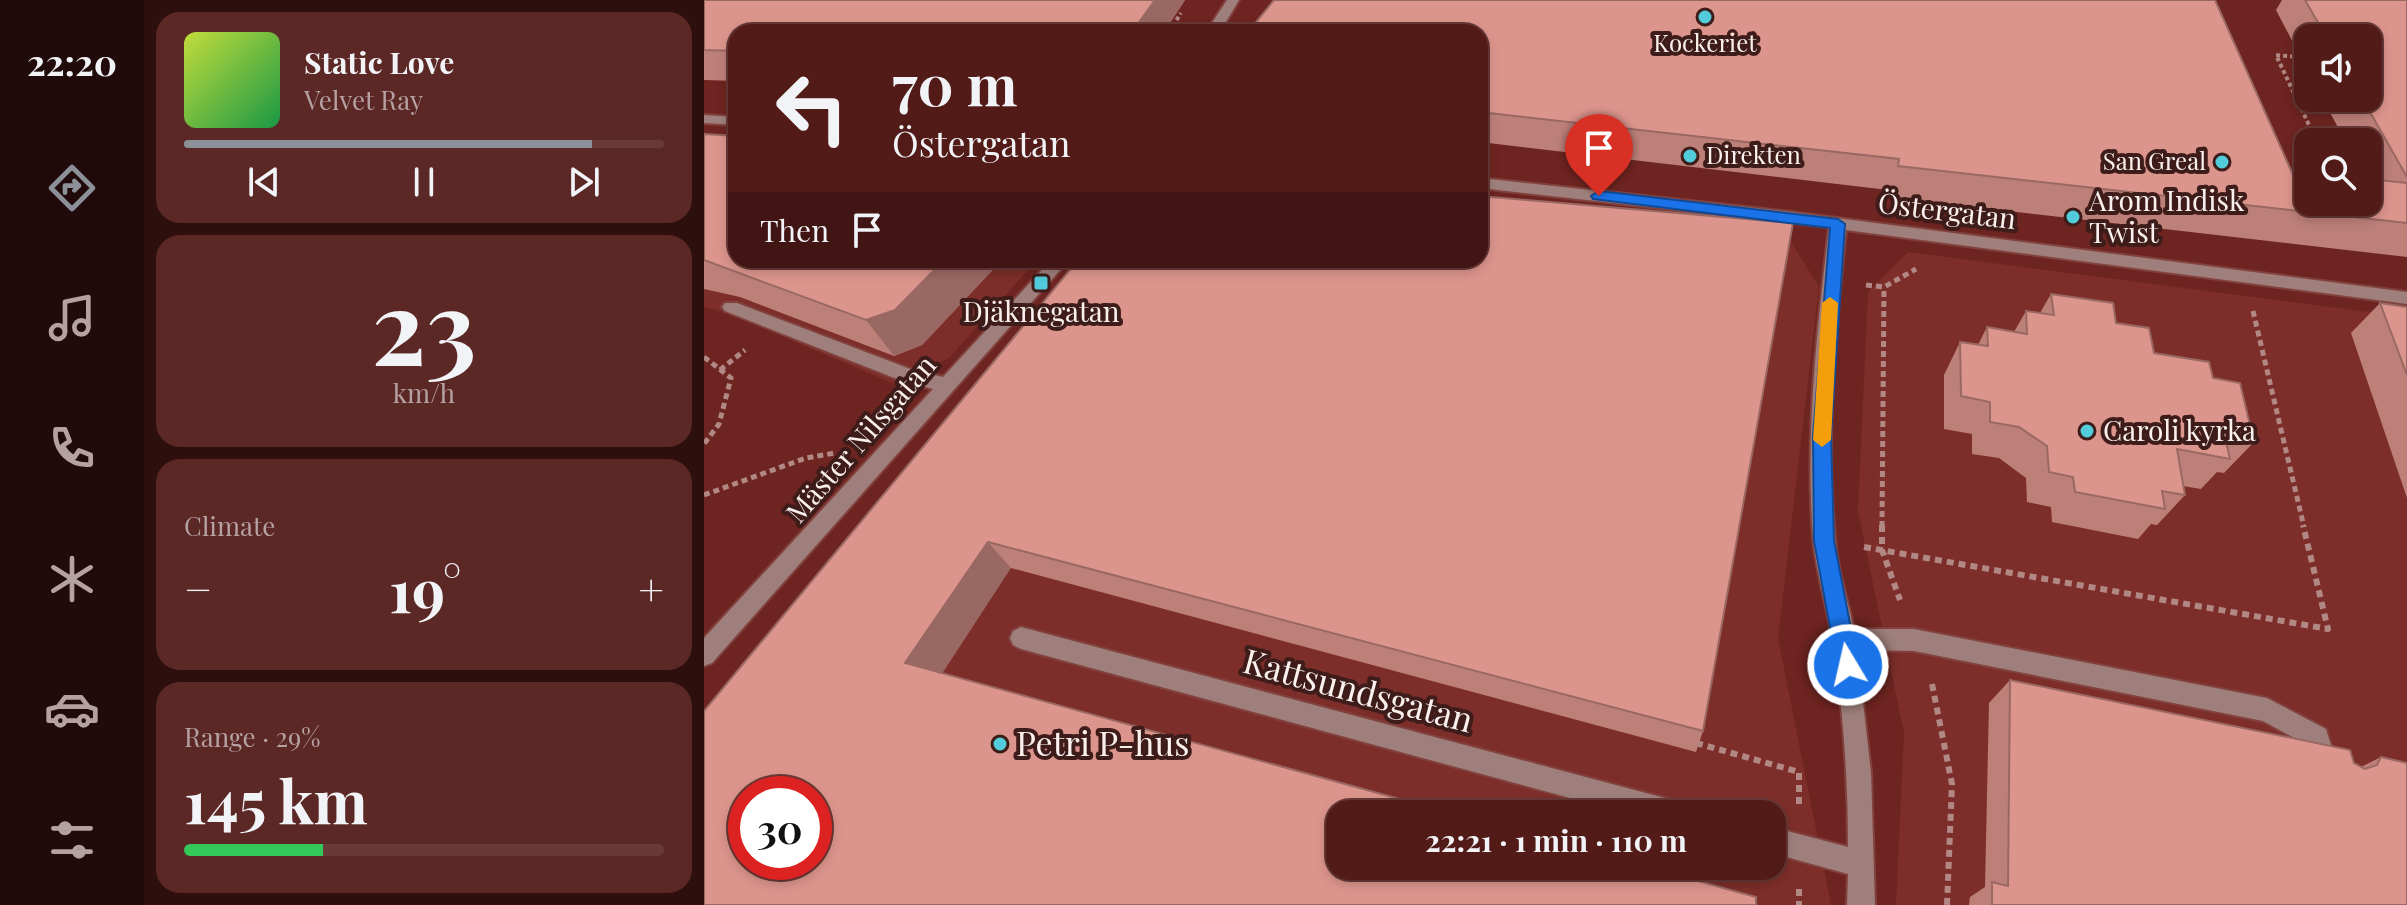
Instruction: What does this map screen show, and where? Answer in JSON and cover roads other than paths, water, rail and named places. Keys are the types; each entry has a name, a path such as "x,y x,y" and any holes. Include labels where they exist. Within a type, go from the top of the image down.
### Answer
{"street":[{"path":"1218,24 1233,0"},
{"path":"704,119 728,120"},
{"name":"Östergatan","path":"1488,184 1838,224 2407,298"},
{"path":"1838,224 1822,436 1824,541 1844,639 1855,717 1861,905"},
{"name":"Mäster Nilsgatan","path":"704,655 758,599 945,385 1054,268"},
{"path":"731,307 909,376 945,385"},
{"name":"Kattsundsgatan","path":"1021,638 1624,800"},
{"path":"1844,639 1914,640 2267,710 2317,737 2327,773"},
{"path":"1786,844 1862,864"}],"place":[{"name":"Kockeriet","path":"1705,17"},
{"name":"Direkten","path":"1690,156"},
{"name":"San Greal","path":"2222,162"},
{"name":"Arom Indisk Twist","path":"2073,217"},
{"name":"Djäknegatan","path":"1041,283"},
{"name":"Caroli kyrka","path":"2087,431"},
{"name":"Petri P-hus","path":"1000,744"}]}
